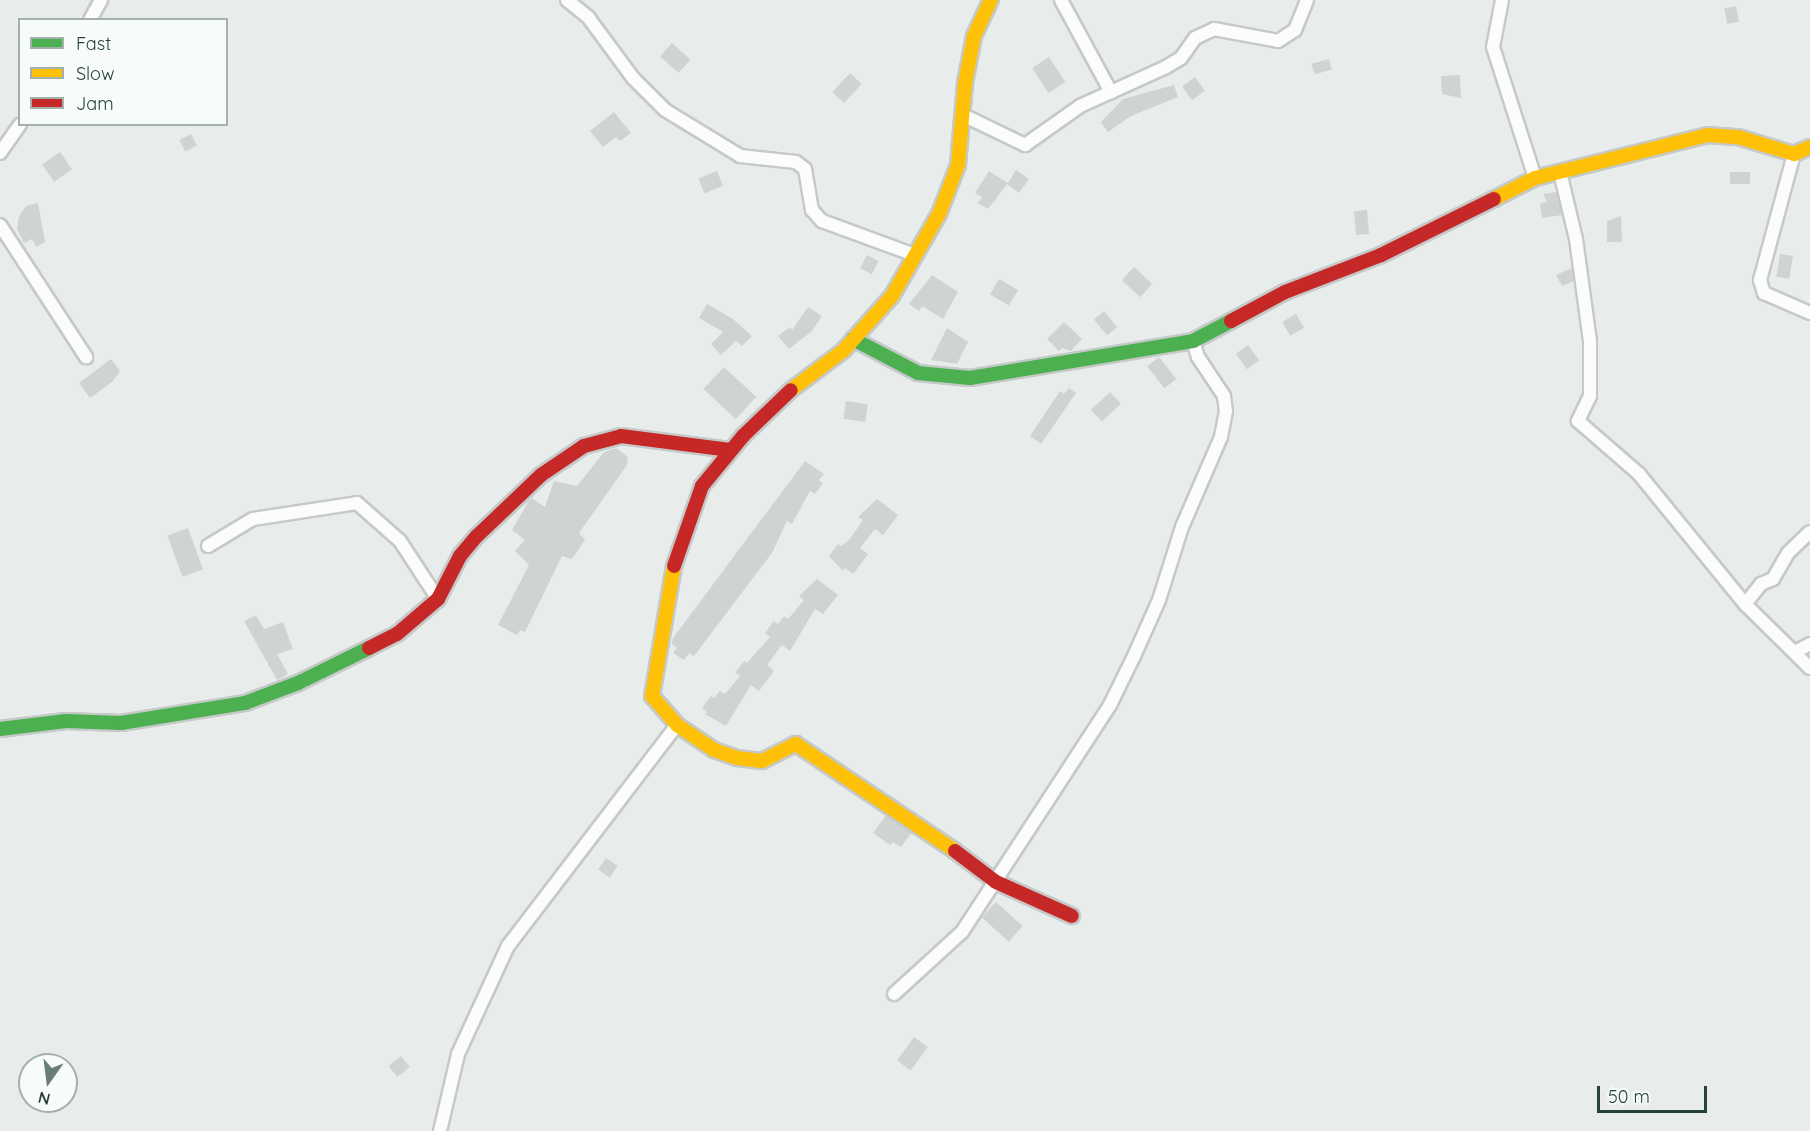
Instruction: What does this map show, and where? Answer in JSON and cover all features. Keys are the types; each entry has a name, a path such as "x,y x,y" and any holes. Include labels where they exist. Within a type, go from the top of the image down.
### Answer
{"street":[{"path":"91,18 101,0"},
{"path":"567,0 588,17 633,78 665,110 740,156 796,162 806,169 812,210 822,221 915,255"},
{"path":"991,0 974,36 965,83 965,116 958,165 939,214 892,296 854,339 792,389 730,450 702,486 677,551 652,696 677,725 714,750 737,758 762,761 796,744 912,819 996,882 1072,916"},
{"path":"1061,0 1111,92"},
{"path":"965,116 1025,145 1080,106 1174,62 1195,38 1214,29 1278,41 1295,30 1307,0"},
{"path":"1502,0 1493,47 1535,178"},
{"path":"0,153 19,126"},
{"path":"854,339 918,373 970,378 1193,341 1285,292 1381,255 1535,178 1707,135 1738,137 1794,154 1810,147"},
{"path":"1794,154 1760,280 1764,293 1810,313"},
{"path":"1560,172 1576,239 1590,341 1590,396 1578,421 1639,474 1745,604 1810,668"},
{"path":"0,225 86,357"},
{"path":"894,994 962,932 996,882 1110,705 1159,600 1182,527 1221,436 1226,411 1224,396 1198,357 1193,341"},
{"path":"0,729 66,721 121,723 245,703 353,659 397,634 438,599 460,556 477,536 541,475 584,446 621,436 730,450"},
{"path":"208,546 253,519 357,503 400,541 438,599"},
{"path":"1745,604 1761,584 1773,579 1788,553 1810,532"},
{"path":"1795,652 1810,644"},
{"path":"440,1131 458,1054 508,946 677,725"}],"building":[{"path":"1736,6 1739,22 1727,24 1724,8"},
{"path":"672,43 691,60 679,73 660,56"},
{"path":"1049,57 1065,82 1049,93 1032,68"},
{"path":"1329,59 1332,70 1314,74 1312,64"},
{"path":"850,73 862,84 844,103 832,92"},
{"path":"1460,75 1461,98 1442,94 1441,76"},
{"path":"1195,77 1205,91 1192,100 1182,86"},
{"path":"1174,85 1178,97 1131,116 1108,132 1101,122 1123,99"},
{"path":"614,112 631,133 620,141 616,137 603,147 590,131"},
{"path":"191,134 197,146 185,151 179,140"},
{"path":"60,152 72,169 54,182 42,165"},
{"path":"1016,170 1029,179 1019,193 1007,184 988,209 978,203 982,197 975,193 989,171 1008,183"},
{"path":"717,171 723,186 704,193 698,178"},
{"path":"1730,172 1750,172 1750,184 1730,184"},
{"path":"1556,192 1562,215 1542,218 1540,203 1547,202 1543,194"},
{"path":"38,203 45,242 36,247 32,239 24,243 17,229 19,216 26,206"},
{"path":"1367,210 1369,234 1356,235 1354,211"},
{"path":"1621,216 1622,242 1607,242 1607,221"},
{"path":"1780,254 1793,256 1789,279 1776,277"},
{"path":"867,255 879,261 872,274 860,268"},
{"path":"1134,267 1152,284 1140,297 1122,280"},
{"path":"1572,268 1574,281 1562,286 1556,275"},
{"path":"932,275 958,292 943,319 922,306 919,311 909,304"},
{"path":"999,279 1018,290 1009,306 990,295"},
{"path":"707,304 733,319 752,336 742,346 736,341 721,355 711,344 723,332 699,318"},
{"path":"808,307 822,316 812,331 789,349 778,336 790,327 792,330"},
{"path":"1104,311 1117,327 1107,336 1094,319"},
{"path":"1296,314 1304,328 1290,336 1282,322"},
{"path":"1064,322 1082,339 1071,351 1062,348 1059,351 1047,339"},
{"path":"947,328 968,342 957,364 931,360"},
{"path":"1248,345 1259,360 1247,369 1236,354"},
{"path":"1159,357 1176,379 1164,388 1147,366"},
{"path":"111,359 120,371 112,382 90,398 79,383"},
{"path":"724,367 756,397 736,419 704,389"},
{"path":"1069,388 1076,393 1041,444 1030,436 1060,391 1064,394"},
{"path":"1110,392 1121,404 1102,421 1091,410"},
{"path":"846,401 868,404 865,422 843,419"},
{"path":"616,448 628,457 627,465 579,533 585,540 572,559 562,556 525,632 520,630 517,635 498,625 529,565 515,551 525,540 512,530 528,502 532,498 545,507 554,481 577,486 604,452"},
{"path":"805,461 824,474 819,480 823,483 815,494 810,491 792,524 787,521 772,553 694,656 689,653 684,660 673,653 677,648 672,644 673,638"},
{"path":"877,499 898,515 883,535 875,529 860,548 868,554 853,574 845,568 843,571 829,556 838,544 841,546 849,540 863,520 858,517"},
{"path":"188,528 203,569 182,577 167,536"},
{"path":"817,579 838,595 823,614 815,609 790,651 782,645 767,665 774,671 759,691 751,685 726,726 705,714 707,712 702,708 711,696 714,698 720,691 725,694 740,676 735,673 744,661 747,663 770,637 765,633 774,621 778,624 784,616 788,619 804,600 799,596"},
{"path":"256,615 264,629 283,622 293,649 277,654 288,674 277,680 244,621"},
{"path":"886,815 912,832 901,847 893,842 890,845 873,833"},
{"path":"606,858 618,866 610,877 598,870"},
{"path":"996,902 1023,926 1009,942 982,918"},
{"path":"914,1037 928,1047 911,1070 897,1060"},
{"path":"401,1056 410,1067 397,1077 389,1066"}],"traffic: fast":[{"path":"853,339 918,373 970,378 1193,341 1231,321"},
{"path":"0,729 66,721 121,723 245,703 298,683 369,648"}],"traffic: slow":[{"path":"791,390 844,350 892,296 939,214 958,165 965,83 974,36 991,0"},
{"path":"1494,199 1535,178 1707,135 1738,137 1794,154 1810,147"},
{"path":"674,566 652,696 677,725 714,750 737,758 762,761 796,744 955,851"}],"traffic: jam":[{"path":"1231,321 1285,292 1381,255 1494,199"},
{"path":"674,566 702,486 743,436 791,390"},
{"path":"369,648 397,634 438,599 460,556 477,536 541,475 584,446 621,436 730,450"},
{"path":"955,851 996,882 1072,916"}]}
